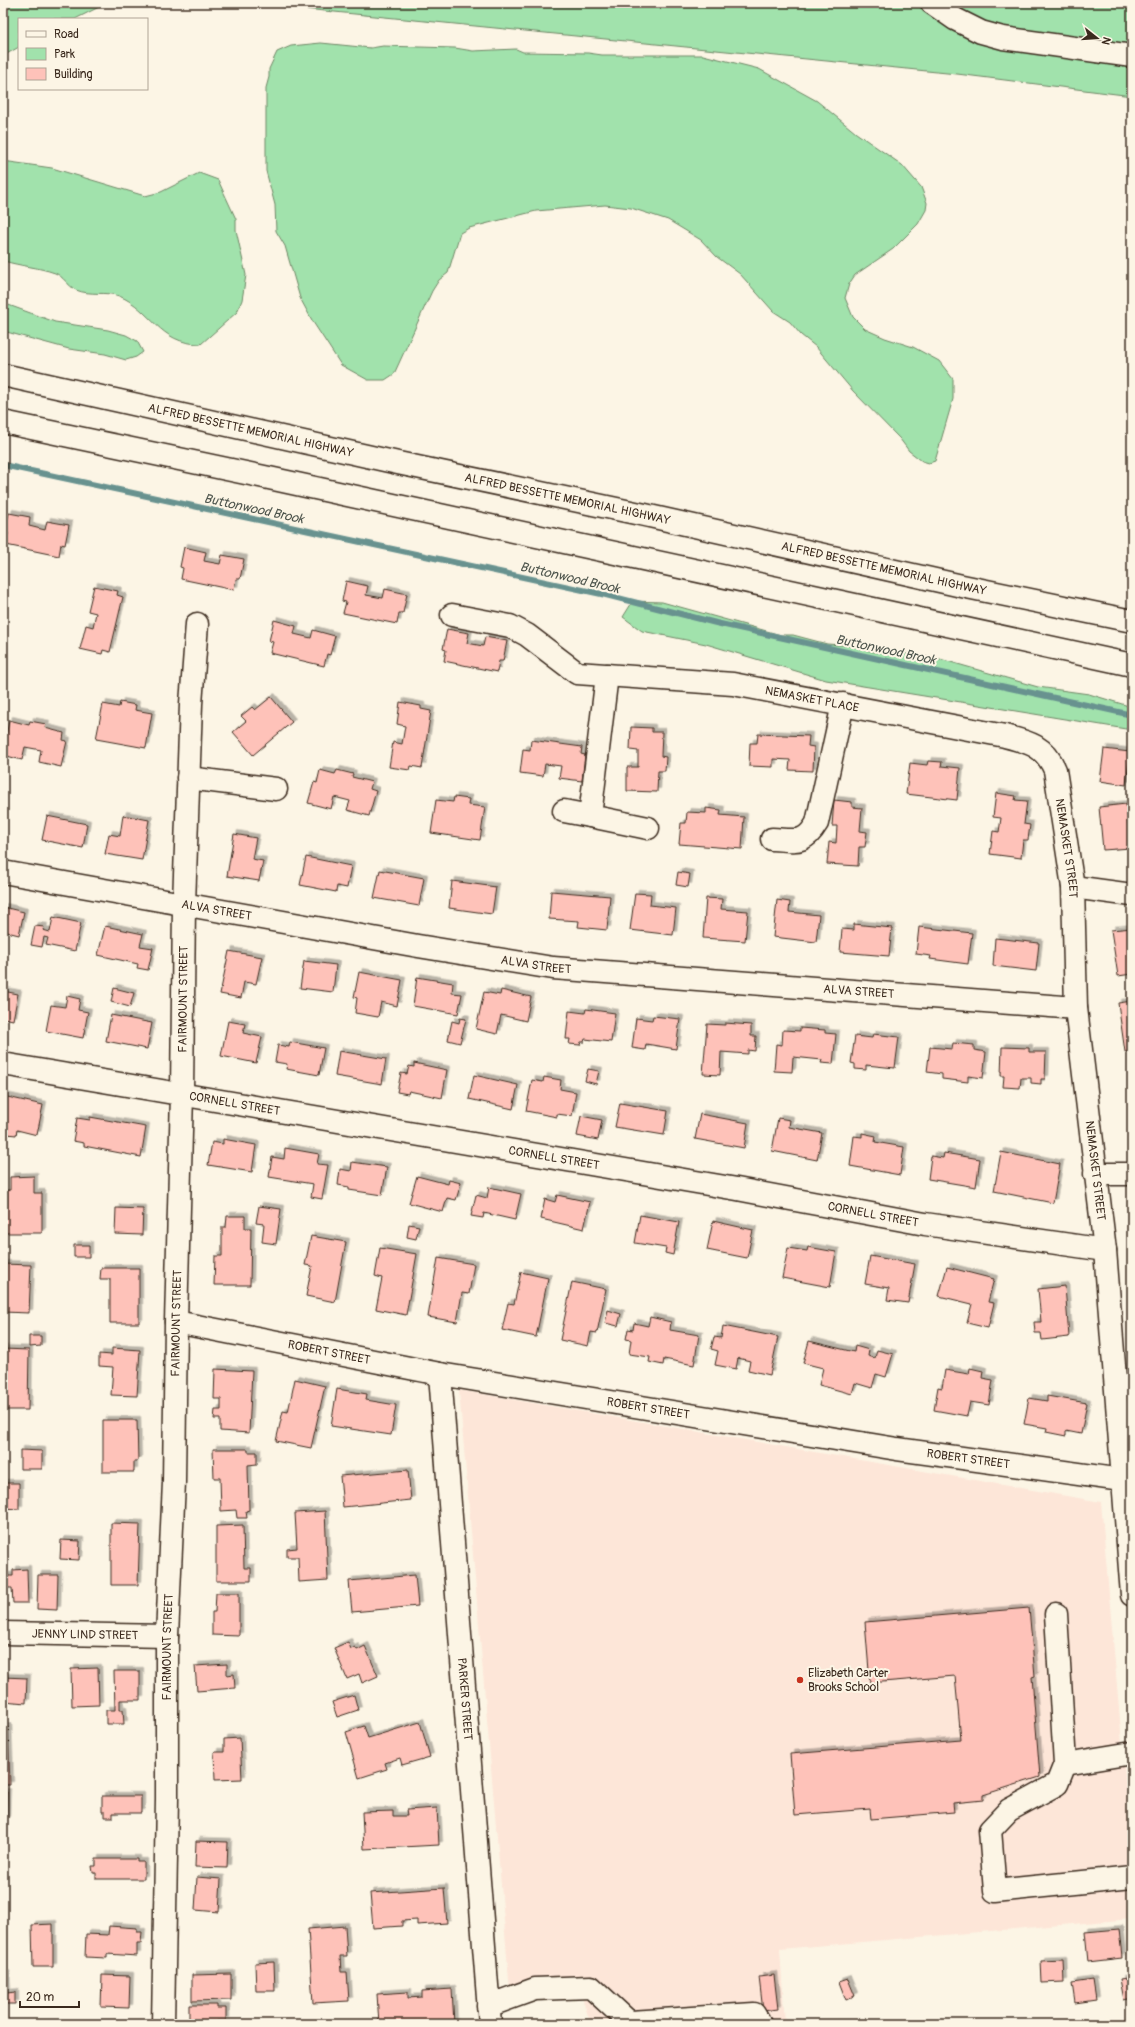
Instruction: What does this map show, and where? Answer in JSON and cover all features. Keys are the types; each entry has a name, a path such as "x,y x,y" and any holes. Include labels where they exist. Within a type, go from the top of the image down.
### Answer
{"main road":[{"path":"932,3 956,19 981,32 1003,38 1132,56"},
{"name":"ALFRED BESSETTE MEMORIAL HIGHWAY","path":"3,375 398,463 645,515 962,586 1132,621"},
{"path":"3,422 269,478 1132,665"},
{"name":"NEMASKET PLACE","path":"452,615 510,626 527,635 576,673 733,684 1005,736 1026,741 1043,751"},
{"name":"FAIRMOUNT STREET","path":"163,2024 167,1799 167,1636 174,1482 176,1322 182,1094 184,904 191,704 197,624"},
{"path":"590,816 607,674"},
{"path":"772,839 796,840 809,836 817,822 843,704"},
{"name":"NEMASKET STREET","path":"1043,751 1050,759 1055,770 1073,887 1076,1008 1105,1250 1132,1595"},
{"path":"188,778 276,789"},
{"path":"564,811 648,828"},
{"name":"ALVA STREET","path":"3,872 418,946 553,968 1076,1008"},
{"path":"1073,887 1132,895"},
{"name":"CORNELL STREET","path":"3,1064 729,1188 925,1224 1105,1250"},
{"path":"1095,1174 1132,1174"},
{"name":"ROBERT STREET","path":"176,1322 440,1374 897,1449 1122,1480"},
{"name":"PARKER STREET","path":"440,1374 489,2015"},
{"path":"1056,1614 1065,1764 1057,1784 1009,1810 990,1830 995,1891 1132,1876"},
{"name":"JENNY LIND STREET","path":"3,1633 167,1636"},
{"path":"1065,1764 1132,1753"},
{"path":"489,2015 535,1989 591,1987 631,2023 754,2014 760,2024"}],"shaded area":[{"name":"Elizabeth Carter Brooks School","path":"459,1390 1101,1502 1132,1858 1132,1919 780,1949 785,2024 591,2024 582,1998 511,2003"}],"green space":[{"path":"3,3 107,3 77,18 18,18 18,48 3,56"},
{"path":"244,3 1132,3 1132,96 957,74"},
{"path":"321,43 371,48 383,46 455,48 473,51 516,49 523,52 588,53 602,55 703,55 759,69 817,101 856,133 902,165 921,187 927,203 926,210 918,224 893,249 855,275 849,284 845,298 853,317 865,329 885,338 913,347 939,361 953,379 953,399 935,461 929,463 922,461 909,451 900,439 853,391 816,347 801,335 790,322 773,311 740,274 717,257 701,240 668,220 631,208 605,205 536,211 469,228 460,233 448,273 439,280 432,291 394,374 385,380 368,380 341,365 313,322 300,298 285,246 276,231 275,205 266,171 266,88 269,77 269,69 277,52 291,46"},
{"path":"3,161 52,168 145,196 161,192 199,173 218,180 236,219 236,230 246,275 242,300 237,312 201,344 186,342 165,332 140,309 119,296 81,292 73,288 61,276 55,273 4,261"},
{"path":"3,303 55,322 108,330 126,335 137,341 143,352 136,357 126,360 105,354 69,349 3,331"},
{"path":"633,601 662,602 781,635 793,635 827,644 854,646 874,652 894,652 940,659 1038,687 1089,694 1132,707 1132,730 826,680 706,644 642,631 623,617"}],"building":[{"path":"9,513 30,517 29,526 45,530 47,521 69,525 65,545 61,544 59,556 6,545 8,533 4,533"},
{"path":"184,547 206,552 204,561 220,564 222,555 244,559 240,579 236,579 234,590 181,579 183,568 180,567"},
{"path":"346,581 368,586 366,595 383,598 385,589 407,594 403,613 399,613 397,624 343,613 346,602 342,601"},
{"path":"94,586 118,591 117,595 123,597 110,652 103,650 102,654 80,649 86,625 93,627 96,613 88,611"},
{"path":"274,620 296,626 294,634 311,638 313,630 335,636 330,655 327,654 324,666 270,653 273,642 269,641"},
{"path":"447,629 469,633 467,643 483,646 485,637 507,641 503,661 499,661 497,672 444,661 446,650 443,649"},
{"path":"271,697 292,722 253,755 233,732 246,721 241,716 252,707 255,710"},
{"path":"120,702 136,705 135,710 152,713 146,748 96,739 103,704 119,707"},
{"path":"400,702 421,706 421,709 431,711 422,768 411,766 410,770 389,767 393,742 402,744 405,726 397,724"},
{"path":"9,720 29,725 30,721 46,724 45,728 64,733 63,740 67,741 61,767 39,762 41,750 25,747 22,760 3,755"},
{"path":"631,727 652,728 652,732 662,732 661,756 666,757 665,771 658,771 657,792 627,791 627,767 638,767 638,751 630,750"},
{"path":"758,734 809,736 808,746 814,747 813,771 789,770 790,760 773,759 773,767 749,766 750,743 757,743"},
{"path":"531,740 582,747 581,754 585,755 582,781 559,778 561,766 545,764 543,776 520,773 523,749 530,750"},
{"path":"1104,749 1130,752 1126,785 1100,781"},
{"path":"928,761 942,762 941,766 960,768 957,800 906,794 910,763 927,765"},
{"path":"320,770 335,774 337,770 353,774 352,777 372,782 370,789 376,791 369,816 347,810 350,801 334,797 331,809 308,803 314,782 317,783"},
{"path":"996,793 1016,796 1015,800 1027,801 1024,824 1030,825 1028,840 1023,840 1021,858 990,854 993,831 999,832 1001,818 993,817"},
{"path":"454,797 469,799 468,805 485,807 480,840 431,833 436,800 453,802"},
{"path":"834,800 852,802 852,807 862,808 860,831 867,832 865,847 859,847 858,866 827,864 829,842 836,843 837,826 832,826"},
{"path":"1126,804 1131,848 1103,850 1099,807"},
{"path":"706,808 721,810 720,815 744,817 742,849 679,844 681,823 686,823 687,812 706,813"},
{"path":"123,815 149,820 142,860 105,854 109,834 120,836"},
{"path":"47,816 87,824 83,848 42,840"},
{"path":"234,834 256,838 252,859 263,861 259,881 227,876"},
{"path":"306,857 351,866 347,888 337,886 336,892 300,885"},
{"path":"380,870 424,878 419,906 374,898"},
{"path":"678,872 690,874 688,887 676,885"},
{"path":"452,881 496,887 492,914 449,908"},
{"path":"551,891 610,896 607,930 578,927 579,921 549,919"},
{"path":"635,893 651,894 650,905 676,908 673,935 630,930"},
{"path":"706,898 722,899 721,909 748,911 745,941 703,938"},
{"path":"777,900 790,902 789,912 819,915 816,942 773,937"},
{"path":"3,907 24,912 19,935 3,931"},
{"path":"53,917 81,923 75,951 46,945 48,938 44,937 42,947 31,945 35,926 44,927 43,930 50,932"},
{"path":"854,924 892,928 889,956 840,952 842,929 854,930"},
{"path":"105,926 143,934 140,946 153,948 148,970 137,968 138,964 98,955"},
{"path":"919,927 972,933 968,964 930,959 931,956 916,954"},
{"path":"1132,928 1132,974 1118,976 1111,930"},
{"path":"995,938 1039,943 1036,971 993,966"},
{"path":"229,951 262,957 256,984 244,982 241,998 220,994"},
{"path":"304,961 336,965 333,992 300,988"},
{"path":"359,972 402,980 397,1006 381,1002 378,1017 355,1013 357,998 354,997"},
{"path":"417,977 453,983 452,993 462,994 458,1014 413,1006"},
{"path":"114,988 134,993 130,1007 111,1002"},
{"path":"501,990 531,997 526,1021 501,1015 497,1034 476,1029 484,992 500,995"},
{"path":"3,991 18,994 13,1020 4,1018 3,1021"},
{"path":"67,996 80,999 78,1010 88,1012 83,1038 46,1031 51,1005 65,1007"},
{"path":"1132,1001 1132,1051 1125,1052 1118,1003"},
{"path":"586,1009 615,1013 611,1042 585,1039 580,1045 569,1044 570,1039 566,1039 569,1011 585,1013"},
{"path":"111,1015 152,1023 147,1049 106,1041"},
{"path":"653,1016 680,1019 676,1049 646,1044 645,1050 632,1048 636,1018 652,1020"},
{"path":"460,1018 466,1019 460,1043 448,1040 452,1021 459,1023"},
{"path":"228,1021 245,1024 243,1033 262,1037 256,1063 221,1056"},
{"path":"725,1023 751,1025 751,1036 756,1036 755,1051 748,1050 748,1054 721,1052 720,1075 703,1074 707,1024 725,1025"},
{"path":"800,1028 825,1030 825,1033 836,1034 833,1064 821,1063 822,1060 793,1057 792,1072 774,1071 776,1044 782,1045 783,1030 800,1031"},
{"path":"873,1034 899,1037 895,1068 866,1065 866,1070 855,1069 855,1064 851,1063 855,1036 872,1038"},
{"path":"290,1042 324,1048 319,1075 286,1069 287,1064 275,1062 278,1045 289,1047"},
{"path":"953,1043 974,1045 974,1050 986,1052 983,1078 968,1076 968,1082 942,1079 942,1074 927,1072 930,1047 952,1049"},
{"path":"1002,1047 1029,1048 1029,1052 1046,1052 1045,1079 1041,1079 1041,1084 1031,1083 1031,1078 1021,1078 1020,1088 1003,1087 1004,1076 1001,1076"},
{"path":"339,1051 386,1059 382,1084 335,1076"},
{"path":"414,1063 447,1070 442,1098 409,1091 408,1094 397,1092 401,1073 407,1074 409,1066 414,1067"},
{"path":"588,1069 599,1071 596,1084 585,1081"},
{"path":"474,1075 518,1085 513,1109 469,1099"},
{"path":"544,1077 561,1080 560,1089 576,1092 572,1116 557,1114 557,1117 526,1111 532,1080 543,1082"},
{"path":"3,1096 43,1105 37,1135 17,1130 16,1135 7,1134 8,1129 3,1127"},
{"path":"620,1103 668,1111 664,1135 615,1127"},
{"path":"1130,1103 1132,1103 1132,1132 1131,1132"},
{"path":"700,1114 748,1123 744,1148 695,1139"},
{"path":"581,1116 602,1120 598,1140 577,1136"},
{"path":"90,1117 146,1127 141,1157 84,1146 84,1143 73,1141 77,1118 90,1120"},
{"path":"778,1118 790,1120 789,1127 822,1133 817,1160 772,1151"},
{"path":"862,1133 876,1136 875,1142 904,1147 900,1175 850,1166 854,1136 862,1137"},
{"path":"223,1139 256,1145 252,1172 208,1165 212,1142 223,1144"},
{"path":"285,1148 319,1154 317,1164 328,1165 322,1199 311,1197 313,1184 269,1177 272,1157 284,1159"},
{"path":"1001,1152 1060,1164 1053,1203 994,1191"},
{"path":"944,1153 980,1159 976,1187 928,1179 931,1156 943,1158"},
{"path":"352,1162 387,1167 382,1195 349,1190 349,1187 338,1185 340,1169 351,1171"},
{"path":"34,1176 34,1193 42,1193 42,1233 4,1233 4,1208 7,1208 7,1190 10,1190 10,1177"},
{"path":"417,1176 448,1184 449,1180 461,1183 456,1200 447,1198 443,1212 409,1203"},
{"path":"489,1187 521,1194 515,1220 484,1213 483,1218 471,1216 476,1195 487,1198"},
{"path":"557,1195 590,1202 584,1229 541,1219 545,1199 555,1202"},
{"path":"259,1206 281,1209 276,1244 262,1242 264,1224 256,1223"},
{"path":"116,1208 143,1209 142,1235 115,1234"},
{"path":"640,1215 679,1222 673,1255 665,1253 666,1248 635,1243"},
{"path":"227,1216 245,1216 245,1228 251,1228 250,1285 214,1285 215,1256 222,1256 222,1227 226,1227"},
{"path":"713,1221 753,1230 747,1258 707,1250"},
{"path":"409,1224 419,1226 416,1239 407,1237"},
{"path":"311,1236 346,1242 335,1302 306,1296 312,1266 305,1265"},
{"path":"74,1245 89,1245 89,1257 74,1257"},
{"path":"808,1247 836,1252 830,1287 782,1278 788,1248 807,1251"},
{"path":"380,1248 417,1254 406,1315 376,1309 382,1278 375,1276"},
{"path":"870,1256 915,1264 908,1303 887,1300 889,1288 865,1284"},
{"path":"438,1258 474,1264 469,1294 462,1293 457,1322 428,1317"},
{"path":"3,1264 31,1265 29,1313 3,1312"},
{"path":"947,1267 994,1279 988,1302 994,1303 988,1328 967,1323 972,1304 939,1296"},
{"path":"101,1268 139,1268 139,1323 110,1323 110,1279 100,1279"},
{"path":"521,1272 548,1278 536,1337 502,1330 508,1303 514,1304"},
{"path":"572,1282 606,1289 597,1333 591,1332 588,1346 560,1340"},
{"path":"1065,1286 1069,1337 1042,1340 1041,1333 1035,1333 1034,1322 1041,1322 1038,1289"},
{"path":"608,1310 621,1314 618,1326 605,1323"},
{"path":"650,1317 671,1322 670,1330 699,1335 694,1365 664,1359 663,1365 649,1362 650,1357 629,1354 631,1340 626,1339 628,1329 633,1330 634,1323 648,1326"},
{"path":"723,1326 778,1337 770,1375 748,1370 750,1361 738,1358 736,1369 715,1365 718,1351 711,1349 714,1337 721,1338"},
{"path":"29,1336 41,1336 41,1346 29,1347"},
{"path":"809,1341 854,1352 855,1346 869,1350 868,1356 875,1358 877,1350 893,1354 886,1377 876,1374 872,1388 855,1383 852,1394 819,1385 823,1368 803,1363"},
{"path":"112,1348 140,1350 137,1396 111,1395 113,1367 99,1366 99,1354 112,1355"},
{"path":"3,1349 29,1350 28,1410 3,1410"},
{"path":"970,1368 983,1371 982,1378 993,1380 989,1405 970,1402 967,1416 934,1410 938,1387 942,1388 945,1370 969,1374"},
{"path":"215,1369 252,1371 249,1433 220,1431 220,1419 214,1419 215,1410 221,1410 221,1399 214,1399"},
{"path":"295,1379 325,1386 311,1448 276,1441 283,1411 288,1412"},
{"path":"337,1389 367,1394 366,1400 396,1405 391,1435 331,1426"},
{"path":"1047,1396 1087,1403 1081,1434 1066,1431 1066,1436 1046,1432 1047,1428 1024,1424 1029,1398 1047,1401"},
{"path":"103,1420 137,1420 138,1461 134,1461 134,1472 103,1472"},
{"path":"213,1449 248,1449 248,1452 257,1452 257,1464 248,1465 249,1510 246,1511 247,1518 237,1518 236,1510 221,1511 220,1478 214,1478"},
{"path":"20,1450 42,1451 42,1469 20,1469"},
{"path":"408,1470 411,1500 343,1507 340,1476"},
{"path":"3,1483 19,1483 19,1509 3,1508"},
{"path":"325,1511 328,1580 299,1582 298,1557 287,1557 287,1549 297,1548 295,1513"},
{"path":"111,1523 140,1524 138,1585 111,1585"},
{"path":"243,1525 244,1568 251,1568 251,1581 216,1581 216,1526"},
{"path":"61,1540 80,1541 79,1560 60,1559"},
{"path":"27,1569 28,1603 13,1603 12,1588 5,1588 5,1576 13,1576 13,1570"},
{"path":"38,1575 58,1575 57,1610 37,1609"},
{"path":"415,1575 418,1606 352,1612 349,1581"},
{"path":"216,1593 239,1593 239,1636 212,1635 212,1612 215,1612"},
{"path":"1029,1608 1035,1676 1032,1677 1040,1777 983,1795 983,1800 953,1803 954,1812 871,1819 870,1809 795,1815 790,1754 961,1740 955,1676 870,1683 865,1622"},
{"path":"348,1642 351,1649 355,1647 357,1650 365,1646 378,1676 362,1683 359,1674 347,1679 334,1648"},
{"path":"227,1664 227,1675 234,1674 235,1688 197,1691 195,1666"},
{"path":"98,1668 99,1705 72,1706 71,1669"},
{"path":"114,1671 140,1671 140,1700 120,1700 120,1710 123,1710 124,1724 106,1724 106,1710 115,1710"},
{"path":"3,1677 27,1678 26,1703 3,1701"},
{"path":"354,1695 358,1710 337,1717 332,1702"},
{"path":"420,1722 430,1757 402,1765 400,1758 385,1763 387,1769 359,1778 346,1732 364,1726 368,1738"},
{"path":"3,1727 8,1727 10,1785 3,1785"},
{"path":"240,1738 242,1779 215,1780 214,1752 224,1752 224,1739"},
{"path":"3,1792 7,1792 6,1820 3,1820"},
{"path":"102,1796 141,1796 141,1813 113,1813 113,1817 105,1817 105,1812 102,1812"},
{"path":"437,1808 439,1845 364,1849 362,1812 393,1811 393,1816 407,1816 406,1810"},
{"path":"196,1841 228,1842 227,1868 195,1867"},
{"path":"96,1859 137,1859 137,1862 144,1862 144,1879 96,1879 96,1873 93,1873 92,1866 96,1866"},
{"path":"197,1877 221,1879 219,1912 195,1910"},
{"path":"444,1888 447,1923 417,1925 417,1920 402,1921 402,1926 373,1928 370,1893"},
{"path":"53,1924 53,1967 33,1967 32,1925"},
{"path":"109,1926 137,1928 137,1932 142,1932 141,1943 137,1943 137,1956 107,1954 107,1958 85,1957 86,1934 108,1935"},
{"path":"345,1926 347,1956 340,1956 341,1972 347,1972 349,2001 313,2003 308,1929"},
{"path":"1119,1929 1122,1958 1088,1962 1085,1932"},
{"path":"1063,1960 1064,1982 1042,1983 1041,1961"},
{"path":"274,1962 275,1991 256,1991 255,1963"},
{"path":"6,1974 7,1993 15,1992 15,2004 3,2004 3,1975"},
{"path":"231,1974 231,2000 192,2001 192,1975"},
{"path":"102,1975 130,1976 129,2008 101,2007"},
{"path":"774,1975 778,2009 763,2011 759,1977"},
{"path":"1132,1977 1132,1998 1124,2000 1120,1979"},
{"path":"848,1979 855,1996 846,2000 839,1982"},
{"path":"1093,1980 1096,2000 1075,2003 1072,1983"},
{"path":"452,1989 454,2024 379,2024 377,1994 408,1992 408,1998 422,1997 422,1991"},
{"path":"189,2005 217,2005 217,2008 226,2008 226,2021 217,2021 217,2024 189,2024"}],"waterway":[{"name":"Buttonwood Brook","path":"3,465 606,595 716,623 1132,715"}],"place":[{"name":"Elizabeth Carter Brooks School","path":"800,1680"}]}
